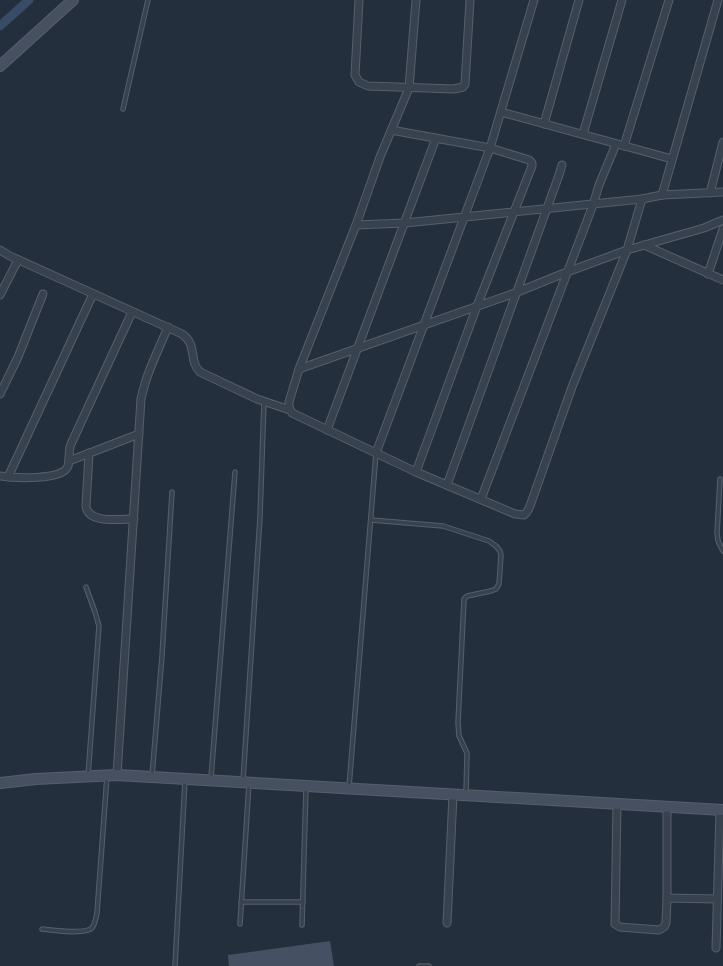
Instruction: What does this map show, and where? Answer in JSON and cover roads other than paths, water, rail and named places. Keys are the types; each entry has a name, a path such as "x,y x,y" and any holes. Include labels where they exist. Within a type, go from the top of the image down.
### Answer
{"main road":[{"path":"0,66 73,0"},
{"path":"0,783 36,779 112,775 721,810"}],"street":[{"path":"360,0 356,78 362,84 368,86 454,89 463,87 465,79 470,0"},
{"path":"290,410 289,402 299,369 356,225 380,157 409,88 416,0"},
{"path":"376,453 490,148 534,0"},
{"path":"544,124 579,0"},
{"path":"583,134 622,0"},
{"path":"624,146 669,0"},
{"path":"662,195 718,0"},
{"path":"501,112 672,159"},
{"path":"391,130 490,148 529,160 532,163 477,306 416,472"},
{"path":"327,430 436,138"},
{"path":"710,193 723,142"},
{"path":"481,499 599,185 616,144"},
{"path":"447,485 562,164"},
{"path":"356,225 405,223 514,213 642,199 662,195 723,192"},
{"path":"0,250 18,260 182,334 190,341 195,365 200,372 264,401 290,410 327,430 416,472 514,514 524,514 527,512 572,387 627,250 642,199"},
{"path":"299,369 515,293 627,250 723,223"},
{"path":"708,274 723,223"},
{"path":"644,245 723,280"},
{"path":"0,258 10,256"},
{"path":"0,295 18,260"},
{"path":"0,394 18,357 43,294"},
{"path":"8,477 93,294"},
{"path":"0,476 26,478 55,475 67,468 71,444 132,312"},
{"path":"112,775 134,519 140,414 144,388 168,327"},
{"path":"68,461 139,434"},
{"path":"89,453 86,506 88,513 96,518 134,519"},
{"path":"447,924 453,795"},
{"path":"617,804 615,924 620,927 662,929 666,923 667,806"},
{"path":"716,948 721,810"},
{"path":"667,898 717,899"}],"lane":[{"path":"123,109 148,0"},
{"path":"240,924 260,517 264,401"},
{"path":"348,788 376,453"},
{"path":"211,780 235,472"},
{"path":"720,479 718,541 723,551"},
{"path":"152,777 162,656 172,492"},
{"path":"371,520 443,526 489,541 500,550 501,563 499,584 491,592 467,596 464,599 458,724 459,736 467,753 466,796"},
{"path":"86,587 99,626 88,776"},
{"path":"42,929 87,931 93,926 97,913 112,775"},
{"path":"175,966 185,779"},
{"path":"302,925 306,786"},
{"path":"241,902 302,902"},
{"path":"419,966 429,966"}],"waterway":[{"path":"0,26 29,0"}]}
